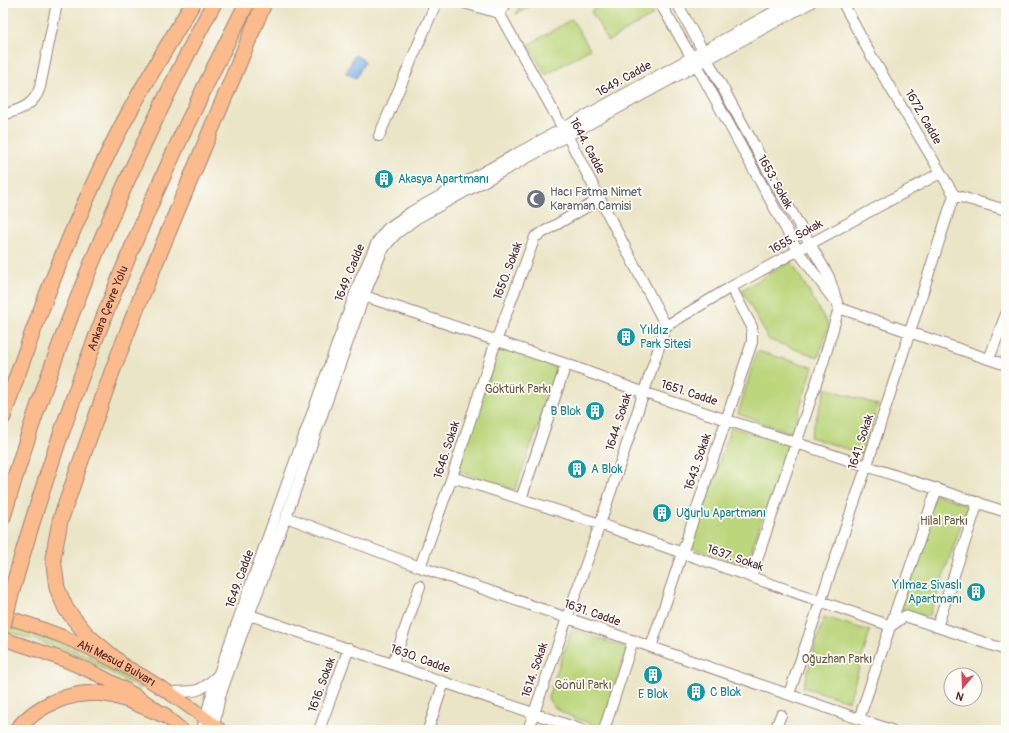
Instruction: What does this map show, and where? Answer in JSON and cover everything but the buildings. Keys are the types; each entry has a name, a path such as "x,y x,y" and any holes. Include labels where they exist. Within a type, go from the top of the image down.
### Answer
{"highway":[{"path":"3,417 50,285 81,210 129,113 193,3"},
{"path":"3,517 45,388 108,226 136,161 214,3"},
{"name":"Ankara Çevre Yolu","path":"3,626 46,480 82,374 122,270 189,119 247,3"},
{"path":"120,662 88,636 66,609 57,588 53,558 60,521 110,378 139,302 264,3"},
{"path":"17,730 36,711 51,703 70,696 88,694 107,694 164,715"}],"main road":[{"name":"Ahi Mesud Bulvarı","path":"3,616 57,633 120,662 169,692 211,726"},
{"name":"Ahi Mesud Bulvarı","path":"3,639 81,666 120,685 164,715 182,730"}],"street":[{"path":"3,114 27,107 37,95 40,87 56,3"},
{"path":"379,136 436,3"},
{"path":"464,3 499,13 507,3"},
{"name":"1653. Sokak","path":"660,3 694,61 798,251 839,308"},
{"path":"677,3 829,276 839,308 797,442 751,577"},
{"name":"1649. Cadde","path":"705,55 790,3"},
{"name":"1649. Cadde","path":"211,726 233,659 286,517 364,296 382,251 396,234 417,218 565,132 705,55 810,3"},
{"name":"1672. Cadde","path":"844,3 870,52 954,195"},
{"name":"1644. Cadde","path":"499,13 565,132 666,326"},
{"name":"1649. Cadde","path":"211,726 219,675 360,280 377,242 387,229 411,212 565,132"},
{"name":"1655. Sokak","path":"666,326 731,287 940,173"},
{"path":"954,195 1006,210"},
{"name":"1641. Sokak","path":"789,694 868,465 954,195"},
{"name":"1650. Sokak","path":"496,341 535,236 600,199"},
{"name":"1643. Sokak","path":"651,647 753,334 752,327 731,287"},
{"name":"1651. Cadde","path":"364,296 566,364 642,392 868,465 1006,512"},
{"path":"839,308 1006,365"},
{"path":"989,359 1006,314"},
{"name":"1644. Sokak","path":"567,618 600,524 642,392 666,326"},
{"name":"1646. Sokak","path":"420,566 452,477 496,341"},
{"path":"521,499 566,364"},
{"name":"1637. Sokak","path":"452,477 600,524 891,626"},
{"path":"859,719 937,488"},
{"path":"937,627 978,502"},
{"name":"1631. Cadde","path":"286,517 567,618 891,730"},
{"path":"393,663 420,586"},
{"name":"1630. Cadde","path":"250,615 393,663 582,730"},
{"path":"891,626 905,616 1006,650"},
{"name":"1614. Sokak","path":"528,730 567,618"},
{"path":"604,730 633,640"},
{"name":"1616. Sokak","path":"319,730 349,648"},
{"path":"169,692 195,692 208,685 219,675"},
{"path":"428,730 444,682"},
{"path":"775,730 781,715"}],"green space":[{"path":"521,3 538,3 516,14"},
{"path":"604,3 646,3 653,15 608,41 591,11"},
{"path":"572,19 590,49 546,75 528,45"},
{"path":"791,261 829,326 818,357 769,340 742,290"},
{"name":"Göktürk Parkı","path":"499,347 559,368 515,490 457,471"},
{"path":"757,351 813,367 792,433 738,414"},
{"path":"826,388 878,405 862,454 810,437"},
{"path":"731,427 788,444 747,563 742,564 695,549 691,544"},
{"name":"Hilal Parkı","path":"935,494 968,505 929,617 897,607"},
{"name":"Oğuzhan Parkı","path":"824,617 870,631 849,701 803,687"},
{"path":"3,625 58,643 92,657 143,685 140,689 75,653 3,630"},
{"name":"Gönül Parkı","path":"572,629 627,648 601,727 579,720 562,712 551,703 548,697"}],"water":[{"path":"355,55 365,61 356,78 346,73"}],"place":[{"name":"Akasya Apartmanı","path":"384,179"},
{"name":"Hacı Fatma Nimet Karaman Camisi","path":"536,199"},
{"name":"Yıldız Park Sitesi","path":"626,337"},
{"name":"B Blok","path":"595,411"},
{"name":"A Blok","path":"577,469"},
{"name":"Uğurlu Apartmanı","path":"662,513"},
{"name":"Yılmaz Sivaslı Apartmanı","path":"976,592"},
{"name":"E Blok","path":"653,675"},
{"name":"C Blok","path":"696,692"}]}
